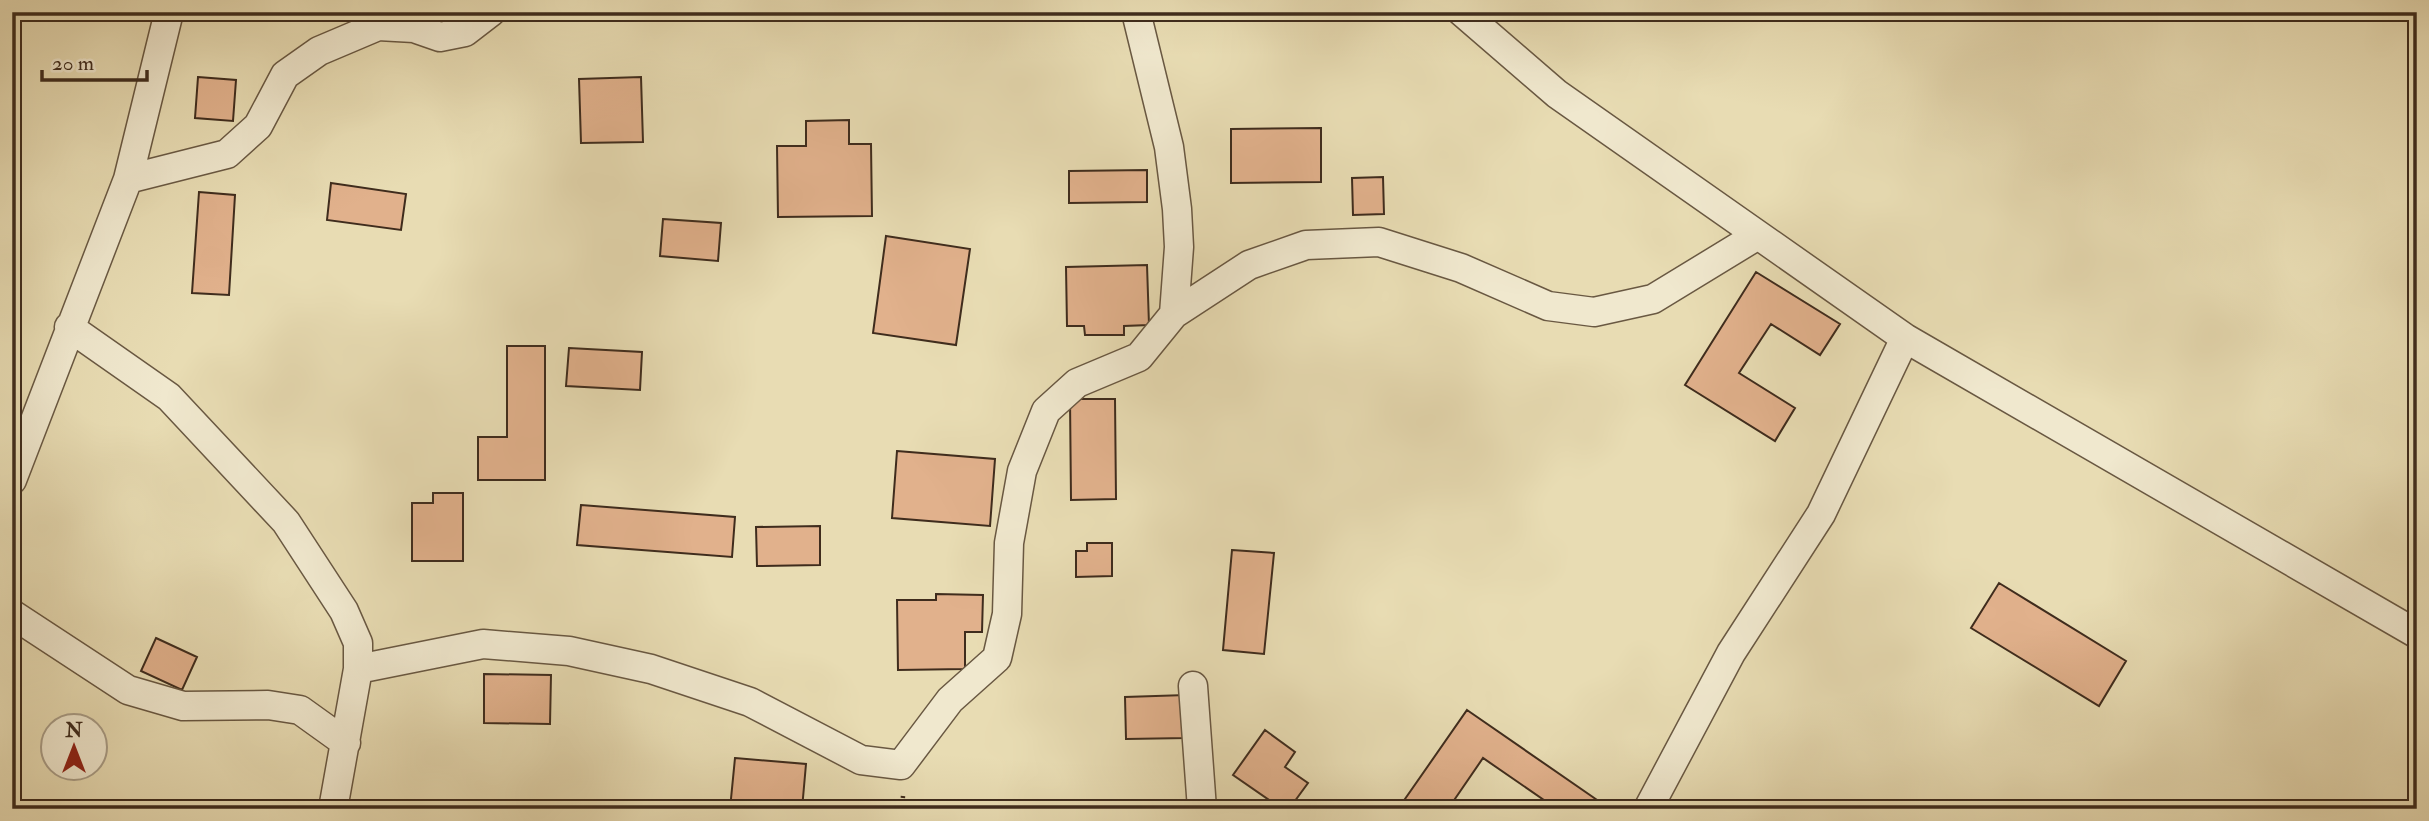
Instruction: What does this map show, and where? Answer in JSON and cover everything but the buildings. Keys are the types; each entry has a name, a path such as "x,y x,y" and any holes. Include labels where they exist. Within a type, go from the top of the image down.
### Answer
{"street":[{"path":"12,480 128,178 169,12"},
{"path":"128,178 228,154 258,126 285,75 319,51 378,26 414,27 440,37 466,32 491,12"},
{"path":"1136,12 1169,147 1177,209 1179,247 1174,314"},
{"path":"1462,12 1558,94 1905,338 2417,634"},
{"path":"358,669 483,644 569,651 651,669 750,702 861,760 901,765 950,700 997,658 1007,614 1009,543 1022,471 1046,411 1077,383 1139,357 1174,314 1249,265 1306,244 1379,242 1461,268 1548,306 1594,312 1653,299 1758,235"},
{"path":"69,327 169,397 286,522 344,611 358,643 358,669 333,809"},
{"path":"1648,809 1731,653 1821,514 1905,338"},
{"path":"12,614 128,690 183,706 268,705 300,710 346,743"},
{"path":"1193,686 1202,809"}]}
